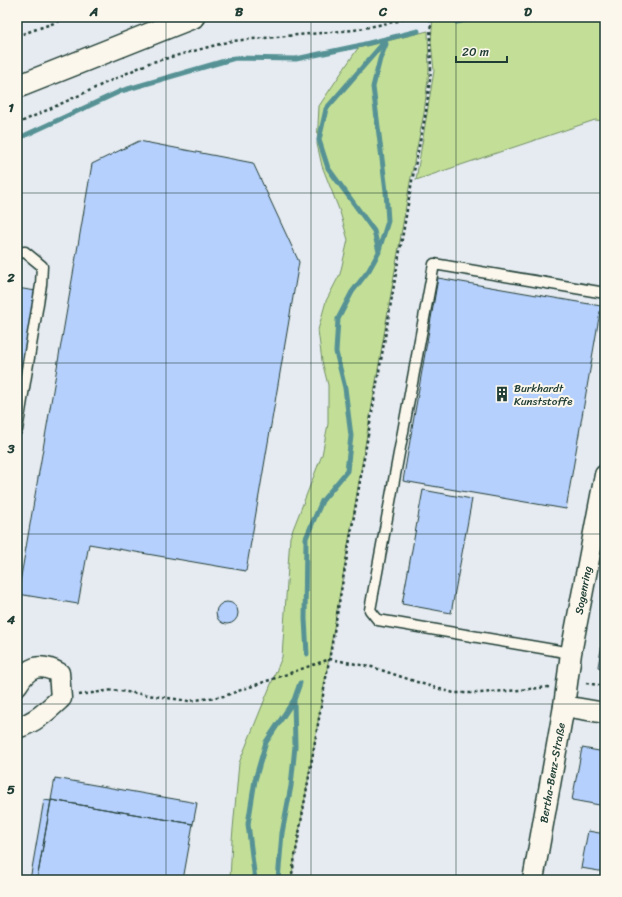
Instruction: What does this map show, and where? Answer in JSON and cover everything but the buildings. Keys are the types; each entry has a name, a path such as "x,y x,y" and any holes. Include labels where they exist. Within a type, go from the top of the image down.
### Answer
{"main road":[{"path":"17,87 193,17"}],"street":[{"name":"Sogenring","path":"564,706 571,653 605,475"},
{"path":"17,685 24,674 33,669 43,667 51,669 59,673 61,698 29,724 17,728"},
{"path":"564,706 605,713"},
{"name":"Bertha-Benz-Straße","path":"533,880 564,706"}],"lane":[{"path":"17,253 25,252 42,266 41,285 17,430"},
{"path":"571,653 378,620 370,610 434,264 605,292"}],"path":[{"path":"17,36 71,17"},
{"path":"17,124 149,63 230,41 354,30 398,21 407,17"},
{"path":"291,880 411,189 426,112 431,71 431,17"},
{"path":"61,698 113,690 189,701 224,696 330,659 372,667 454,693 520,690 557,685 566,686"}],"green space":[{"path":"433,17 605,17 605,121 595,120 416,180 434,71 431,41"},
{"path":"428,31 429,70 424,113 410,182 291,880 230,880 239,763 282,657 290,537 322,455 328,424 328,385 322,361 318,330 326,301 340,274 348,240 340,212 322,166 317,144 319,106 358,48"}],"waterway":[{"path":"457,22 476,17"},
{"path":"17,139 121,91 235,58 296,59 418,31"},
{"path":"307,654 305,619 306,538 322,501 347,471 351,436 345,388 336,352 338,319 352,292 369,270 379,252 374,231 328,168 319,140 326,109 387,39"},
{"path":"379,250 388,221 386,191 373,87 380,59 386,44"},
{"path":"255,880 248,824 255,780 266,742 294,700 300,683"},
{"path":"278,880 282,833 291,786 295,746 294,700"}],"place":[{"name":"Burkhardt Kunststoffe","path":"502,394"}]}
